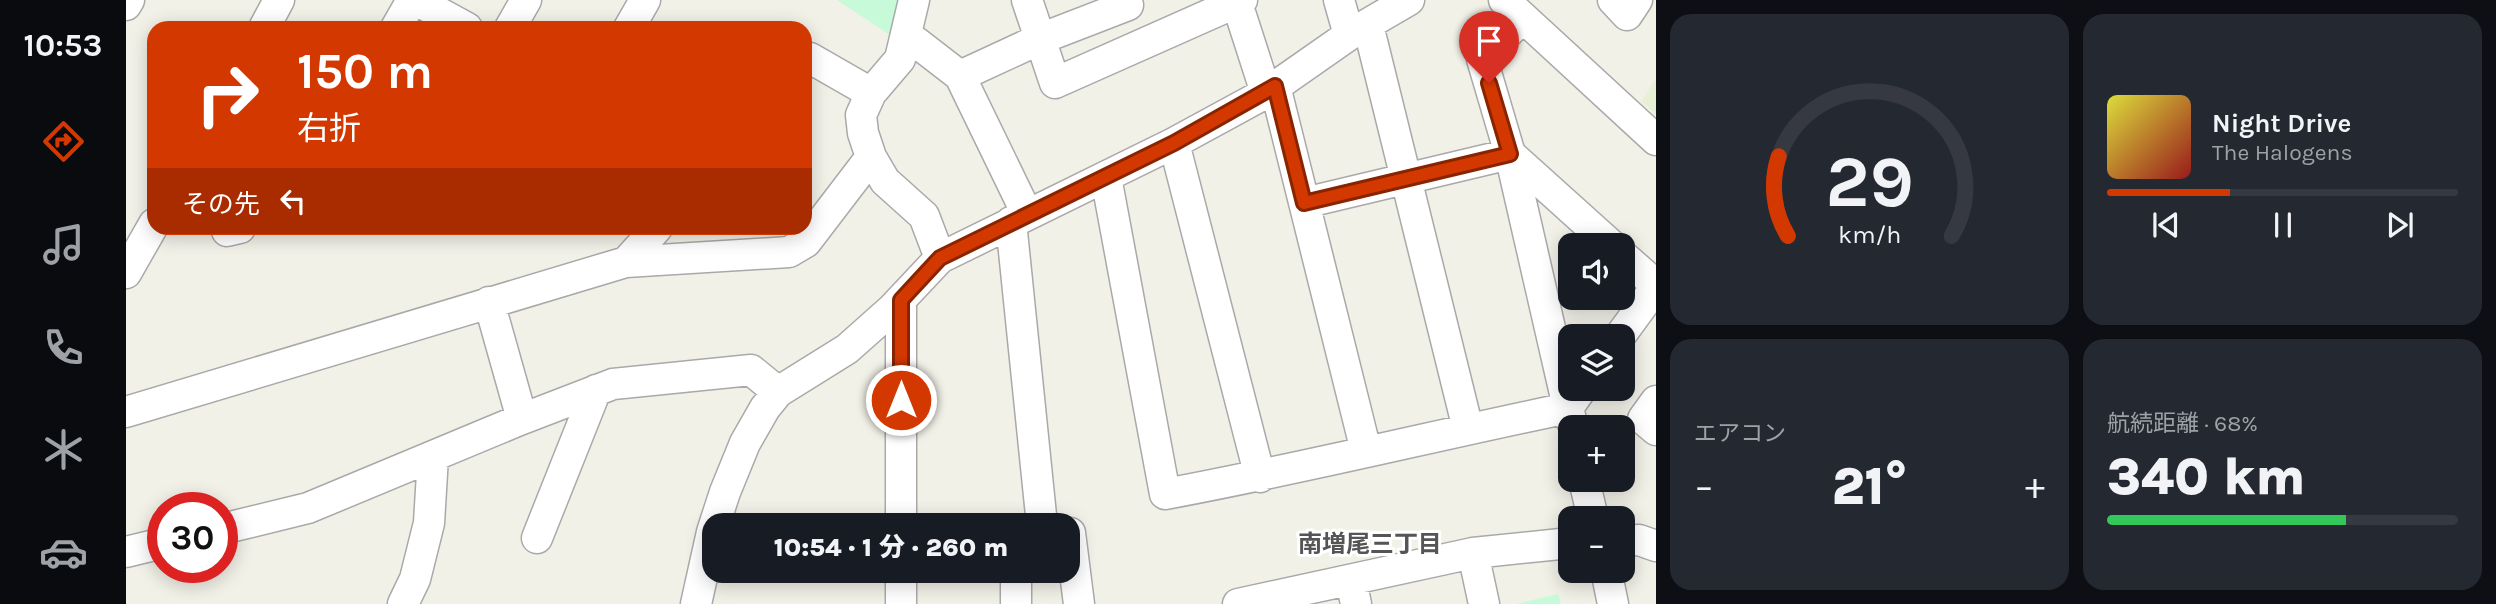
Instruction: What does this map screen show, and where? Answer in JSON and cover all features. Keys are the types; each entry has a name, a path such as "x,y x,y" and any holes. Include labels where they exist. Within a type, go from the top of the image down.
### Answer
{"street":[{"path":"126,5 129,0"},
{"path":"268,21 279,0"},
{"path":"400,21 414,0 454,21"},
{"path":"514,21 526,0"},
{"path":"633,21 646,0"},
{"path":"914,0 900,59 871,93 861,115 863,133 871,157 885,181 924,216 933,233 940,258"},
{"path":"1027,0 1055,83 1239,1 1270,90 1304,203 1366,451"},
{"path":"1339,0 1358,30 1407,178 1468,429"},
{"path":"696,604 712,532 725,492 744,443 778,392 847,349 901,300 940,258 1174,143 1270,90 1358,30 1409,0"},
{"path":"1613,0 1627,15 1637,0"},
{"path":"960,76 1127,3 1140,46"},
{"path":"1106,177 1165,494 1260,477 1366,451 1574,408 1510,154 1482,59 1513,9 1656,140"},
{"path":"906,39 916,42 960,76 1019,218 1041,513"},
{"path":"812,59 871,93"},
{"path":"1174,143 1260,477"},
{"path":"1304,203 1510,154"},
{"path":"1510,154 1598,233"},
{"path":"812,234 871,157"},
{"path":"626,262 651,235"},
{"path":"126,412 626,262 789,253 811,235"},
{"path":"1629,324 1656,286 1635,267"},
{"path":"901,300 901,513"},
{"path":"489,302 522,418"},
{"path":"238,525 308,508 522,418 613,384 751,370 778,392"},
{"path":"537,538 596,390"},
{"path":"1656,401 1643,419 1656,430"},
{"path":"403,604 415,579 429,523 433,457"},
{"path":"1635,540 1656,546"},
{"path":"1238,604 1353,592 1474,553 1558,544"},
{"path":"127,548 147,545"},
{"path":"1474,553 1485,604"},
{"path":"901,583 901,604"},
{"path":"1016,583 1016,604"},
{"path":"1076,583 1079,604"},
{"path":"1609,583 1614,604"}],"green space":[{"path":"837,0 901,0 896,39"},
{"path":"1656,78 1656,114 1641,102"},
{"path":"1558,594 1561,604 1516,604"}],"district":[{"name":"南増尾三丁目","path":"1370,544"}],"route":[{"path":"901,400 901,300 940,258 1174,143 1275,86 1304,203 1510,154 1489,83"}]}
